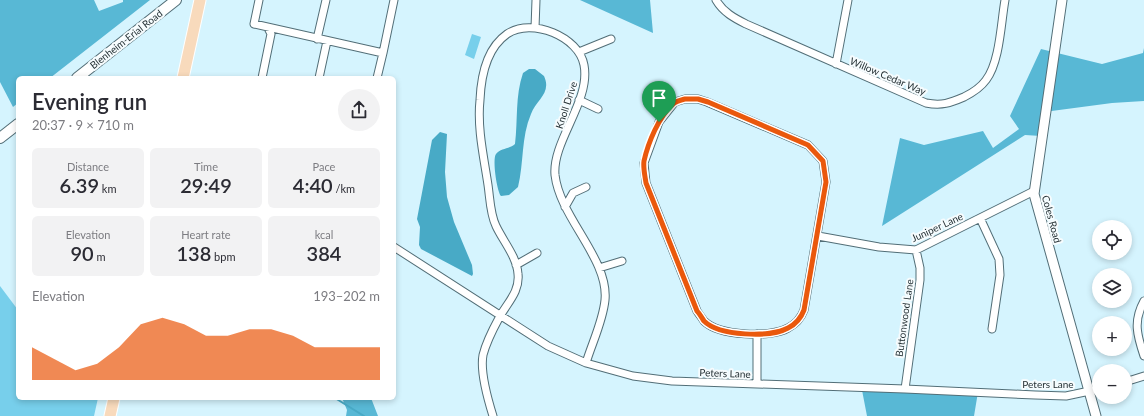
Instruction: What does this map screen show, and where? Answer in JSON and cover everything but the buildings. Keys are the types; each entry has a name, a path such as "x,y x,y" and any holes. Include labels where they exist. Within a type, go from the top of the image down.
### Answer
{"main road":[{"name":"Blenheim-Erial Road","path":"80,76 176,0"},
{"path":"184,76 200,0"},
{"path":"0,138 16,126"},
{"path":"110,416 114,400"}],"street":[{"path":"259,0 254,24 383,53"},
{"path":"317,39 326,0"},
{"path":"377,76 394,0"},
{"path":"535,28 536,0"},
{"name":"Willow Cedar Way","path":"716,0 719,6 731,16 926,103 941,106 971,94 986,81 991,72 996,56 1005,0"},
{"name":"Willow Cedar Way","path":"836,64 848,0"},
{"name":"Coles Road","path":"1062,0 1034,191 1096,416"},
{"path":"262,76 271,34 268,28"},
{"path":"493,416 482,361 487,344 500,316 510,304 515,294 519,275 516,265 495,224 492,210 482,141 479,102 483,74 496,44 508,33 520,29 535,28 561,36 571,43 579,52 611,39"},
{"path":"320,76 327,41"},
{"name":"Knoll Drive","path":"579,52 584,64 585,76 579,100 556,164 555,176 565,207 599,268 605,299 586,363"},
{"path":"685,99 698,99 808,145 823,161 826,172 818,236 804,310 800,320 788,328 780,332 757,334 729,332 712,326 704,321 697,311 646,183 644,162 648,148 659,122 675,102 685,99"},
{"path":"579,100 598,109"},
{"path":"565,207 573,193 586,187"},
{"name":"Juniper Lane","path":"818,236 879,247 916,250 1034,191"},
{"path":"980,218 999,259 1000,275 992,329"},
{"name":"Peters Lane","path":"396,248 548,346 586,363 633,376 664,380 905,388 1066,396 1092,390"},
{"name":"Buttonwood Lane","path":"905,388 920,280 920,268 916,250"},
{"path":"516,265 537,253"},
{"path":"599,268 622,261"},
{"path":"1144,300 1138,312 1137,319 1137,329 1144,356"},
{"path":"757,334 758,384"},
{"path":"1132,380 1144,376"}],"shaded area":[{"path":"0,0 94,0 99,11 123,2 123,0 150,0 53,76 16,76 16,105 13,107 0,82"},
{"path":"580,0 650,0 653,33"},
{"path":"472,34 481,37 474,59 465,55"},
{"path":"1144,48 1144,101 1112,103 1044,112 1041,136 1025,135 882,226 900,138 924,145 983,131 993,148 1019,129 1010,116 1041,49 1102,64 1143,53"},
{"path":"529,69 535,69 544,76 546,82 545,92 533,109 528,123 518,187 509,195 501,196 499,193 496,175 495,157 498,152 515,144 520,82 523,73"},
{"path":"440,132 447,134 445,172 447,197 454,222 472,265 472,276 421,249 419,245 420,227 417,219 432,140"},
{"path":"0,286 16,307 16,400 98,400 94,416 0,416"},
{"path":"861,385 978,392 974,416 867,416"},
{"path":"343,400 372,400 378,416 346,416 347,410"}],"waterway":[{"path":"338,400 364,416"}],"route":[{"path":"685,99 698,99 808,145 823,161 826,172 826,182 818,236 804,310 800,320 780,332 757,334 720,330 704,321 697,311 646,183 644,162 659,122 675,102 685,99"}]}
